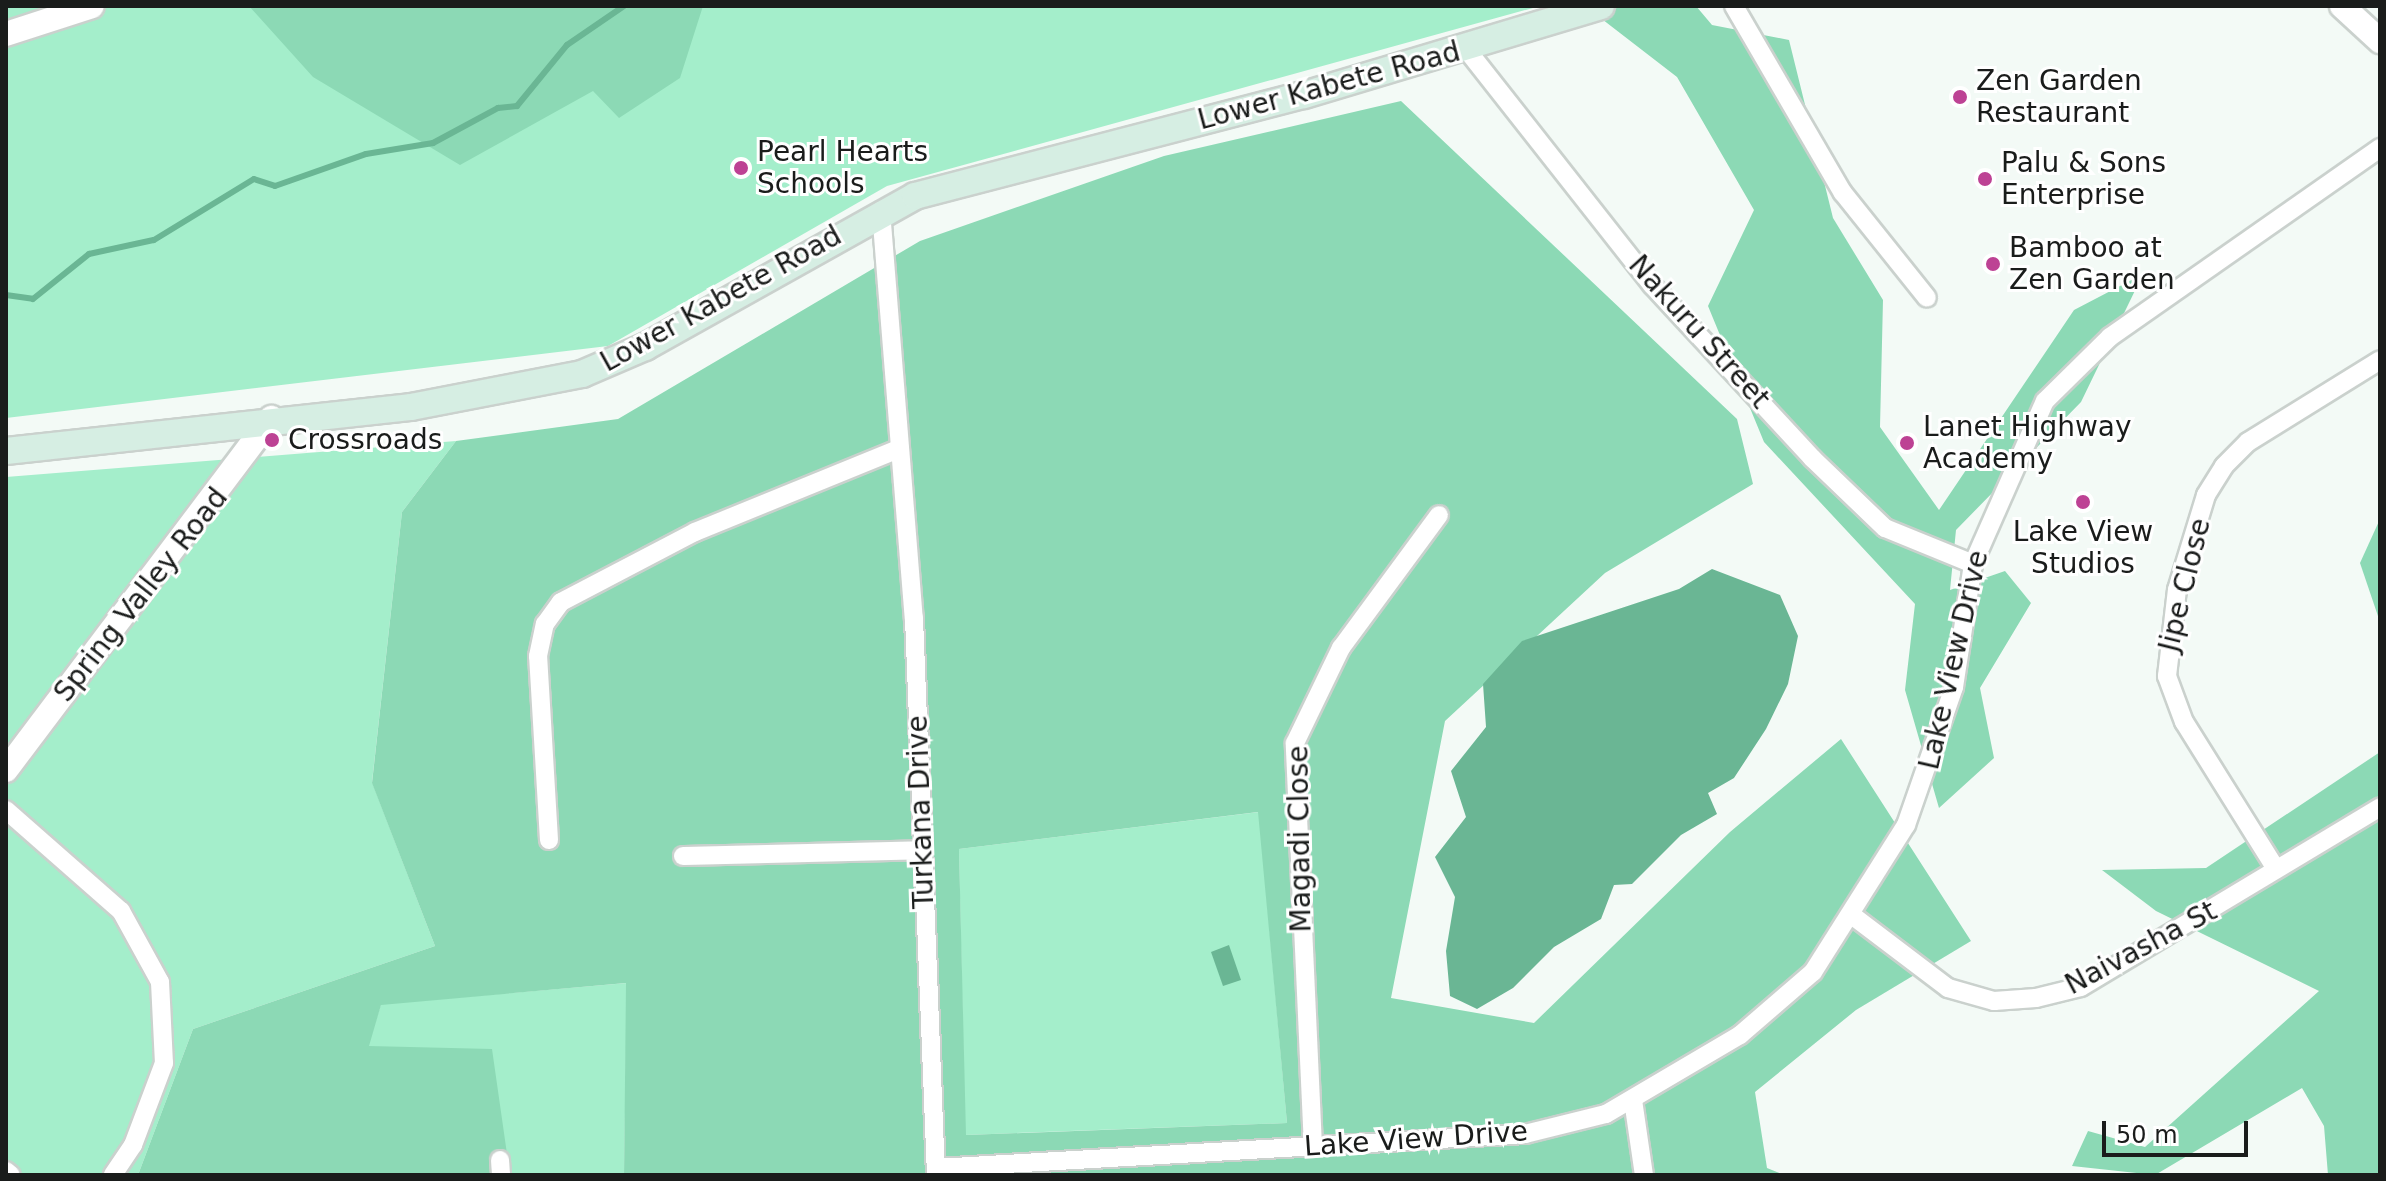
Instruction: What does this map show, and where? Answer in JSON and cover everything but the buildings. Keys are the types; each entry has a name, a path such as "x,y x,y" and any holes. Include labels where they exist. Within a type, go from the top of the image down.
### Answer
{"main road":[{"name":"Lower Kabete Road","path":"6,451 132,441 271,418 411,407 582,374 645,347 881,211 969,178 1467,50 1601,6"}],"street":[{"path":"6,34 92,6"},
{"path":"1734,6 1843,193 1927,298"},
{"path":"2342,6 2380,41"},
{"name":"Nakuru Street","path":"1467,50 1652,285 1812,458 1885,528 1973,564"},
{"name":"Lake View Drive","path":"936,1172 1141,1166 1313,1147 1525,1134 1633,1100 1692,1069 1774,1007 1813,972 1853,916 1928,776 1954,687 1973,564 2020,447 2071,371 2239,242 2380,148"},
{"name":"Turkana Drive","path":"881,211 896,450 914,618 936,1172"},
{"name":"Jipe Close","path":"2276,869 2184,722 2167,676 2177,590 2206,495 2224,466 2248,442 2380,360"},
{"name":"Spring Valley Road","path":"6,770 271,418"},
{"path":"549,840 538,656 545,624 561,602 695,532 896,450"},
{"name":"Magadi Close","path":"1313,1147 1293,823 1295,743 1304,712 1341,648 1439,515"},
{"name":"Naivasha St","path":"1853,916 1948,988 2014,1001 2081,987 2380,807"},
{"path":"6,810 121,911 160,982 164,1063 133,1145 113,1175"},
{"path":"683,856 923,850"},
{"path":"1633,1100 1644,1175"}],"shaded area":[{"path":"6,6 1540,6 887,186 608,346 6,418"},
{"path":"249,6 703,6 680,78 619,118 593,91 460,165 313,77"},
{"path":"1585,6 1696,6 1712,25 1789,40 1833,218 1883,300 1880,427 1939,510 2074,310 2143,274 2081,402 1956,530 1950,590 2005,571 2031,603 1980,688 1994,758 1939,808 1905,690 1915,604 1764,442 1708,306 1754,210 1677,77"},
{"path":"1401,101 1737,419 1753,484 1605,573 1445,721 1391,998 1534,1023 1730,832 1841,739 1971,941 1856,1010 1755,1092 1767,1168 1784,1175 624,1175 626,983 381,1005 369,1046 492,1049 510,1175 138,1175 193,1029 435,946 372,783 402,512 456,441 618,419 920,241 1164,156","holes":["1258,812 1287,1123 966,1135 959,849"]},
{"path":"456,441 402,512 372,782 435,946 193,1029 138,1175 6,1175 6,477"},
{"path":"2380,519 2380,622 2360,563"},
{"path":"1712,569 1780,595 1798,636 1788,684 1766,729 1734,778 1708,793 1717,814 1681,835 1632,884 1614,885 1601,919 1554,947 1513,988 1477,1009 1450,996 1446,951 1455,897 1435,857 1466,817 1451,771 1486,727 1483,684 1522,641 1679,589"},
{"path":"2380,752 2380,1175 2328,1175 2324,1126 2302,1088 2155,1175 2072,1166 2088,1131 2145,1147 2319,991 2156,911 2102,870 2206,868"},
{"path":"1259,812 1287,1123 965,1135 959,849"},
{"path":"1229,945 1241,980 1223,986 1211,952"},
{"path":"627,983 624,1175 510,1175 368,1046 381,1004"}],"waterway":[{"path":"6,295 33,299 89,254 154,240 254,179 275,186 366,154 433,143 498,108 517,106 567,45 624,6"}],"place":[{"name":"Zen Garden Restaurant","path":"1960,97"},
{"name":"Pearl Hearts Schools","path":"741,168"},
{"name":"Palu & Sons Enterprise","path":"1985,179"},
{"name":"Bamboo at Zen Garden","path":"1993,264"},
{"name":"Crossroads","path":"272,440"},
{"name":"Lanet Highway Academy","path":"1907,443"},
{"name":"Lake View Studios","path":"2083,502"}]}
